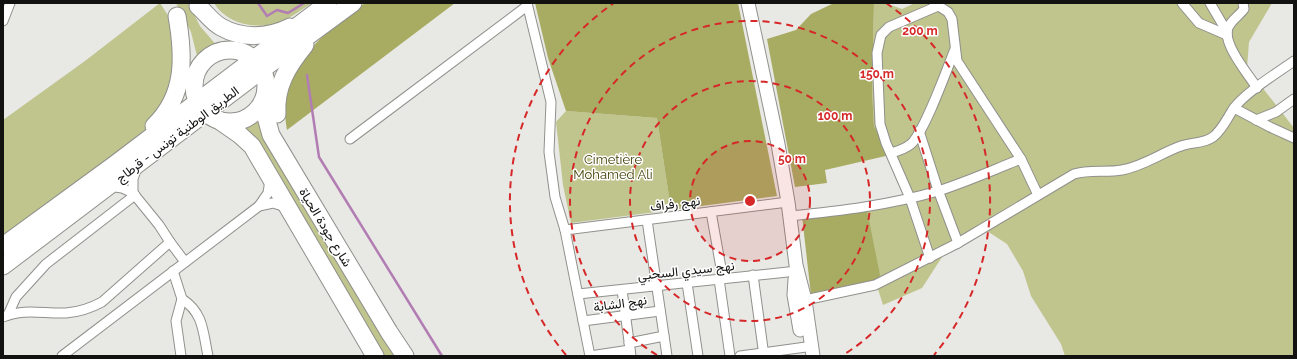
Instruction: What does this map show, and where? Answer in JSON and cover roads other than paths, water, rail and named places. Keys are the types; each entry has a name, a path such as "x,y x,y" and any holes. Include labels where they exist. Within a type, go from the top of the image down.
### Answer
{"highway":[{"name":"الطريق الوطنية تونس - قرطاج","path":"311,24 328,3"},
{"name":"الطريق الوطنية تونس - قرطاج","path":"3,266 191,124 206,111 254,60 311,24 353,3"},
{"path":"197,4 221,27 247,36 275,33 311,24"},
{"path":"197,4 202,16 219,39 254,60"},
{"path":"174,10 188,36 195,80 195,91 206,111 227,122 238,121 248,117 257,110 263,102 266,91"},
{"path":"114,165 161,120 169,107 181,74 182,62 174,10"},
{"path":"293,174 278,127 277,98 286,70 311,24"},
{"path":"195,80 197,71 209,56 226,50 254,60"},
{"name":"شارع جودة الحياة","path":"254,60 266,80 266,117 271,135 293,174 405,356"},
{"name":"الطريق الوطنية تونس - قرطاج","path":"3,246 114,165 206,111"},
{"name":"شارع جودة الحياة","path":"206,111 232,129 252,146 375,356"},
{"path":"191,124 232,129"}],"street":[{"path":"3,21 10,3"},
{"path":"748,3 788,202 796,269 805,300 810,353"},
{"path":"1182,3 1199,23 1227,33"},
{"path":"1210,3 1227,33 1231,48 1257,88"},
{"path":"1227,33 1234,18 1244,9 1243,3"},
{"path":"930,258 910,198 892,153 886,143 879,119 877,62 881,35 898,22 936,4 948,12 952,19 957,61 1021,159 1038,195"},
{"path":"350,139 527,5 551,102 549,152 555,197 565,230 590,356 630,350 664,336"},
{"path":"892,153 912,144 939,90 955,48"},
{"path":"805,300 875,285 958,243 1066,178 1084,171 1122,170 1154,160 1183,145 1206,140 1216,134 1228,121 1234,108 1257,88 1294,61"},
{"path":"1256,120 1276,112 1294,99"},
{"path":"1234,108 1294,138"},
{"path":"919,131 938,190 958,243"},
{"path":"790,216 845,210 910,198 938,190 1021,159"},
{"path":"134,194 134,175 138,163"},
{"path":"62,356 259,206 268,193 270,177"},
{"path":"109,186 122,188 134,194 159,225 185,262"},
{"path":"6,316 16,296 46,264 134,194"},
{"name":"نهج رفراف","path":"565,230 788,202"},
{"path":"259,206 273,203 288,209"},
{"path":"711,212 730,356"},
{"path":"647,220 667,356"},
{"path":"6,316 21,311 66,313 90,308 102,302 170,242"},
{"path":"796,269 794,296 800,329 810,353"},
{"name":"نهج سيدي السحبي","path":"578,294 721,279 796,269"},
{"path":"173,271 182,299 176,321 181,356"},
{"path":"753,275 764,354"},
{"path":"687,282 698,356"},
{"path":"622,290 630,350"},
{"path":"182,299 192,306 199,315 208,356"},
{"path":"102,302 112,317"},
{"name":"نهج الشابة","path":"583,321 660,311"},
{"path":"740,356 810,353"}],"waterway":[{"path":"258,3 267,16 277,10 288,13 304,3"},
{"path":"307,75 319,157 442,356"}],"park label":[{"name":"Cimetière Mohamed Ali","path":"613,166"}]}
